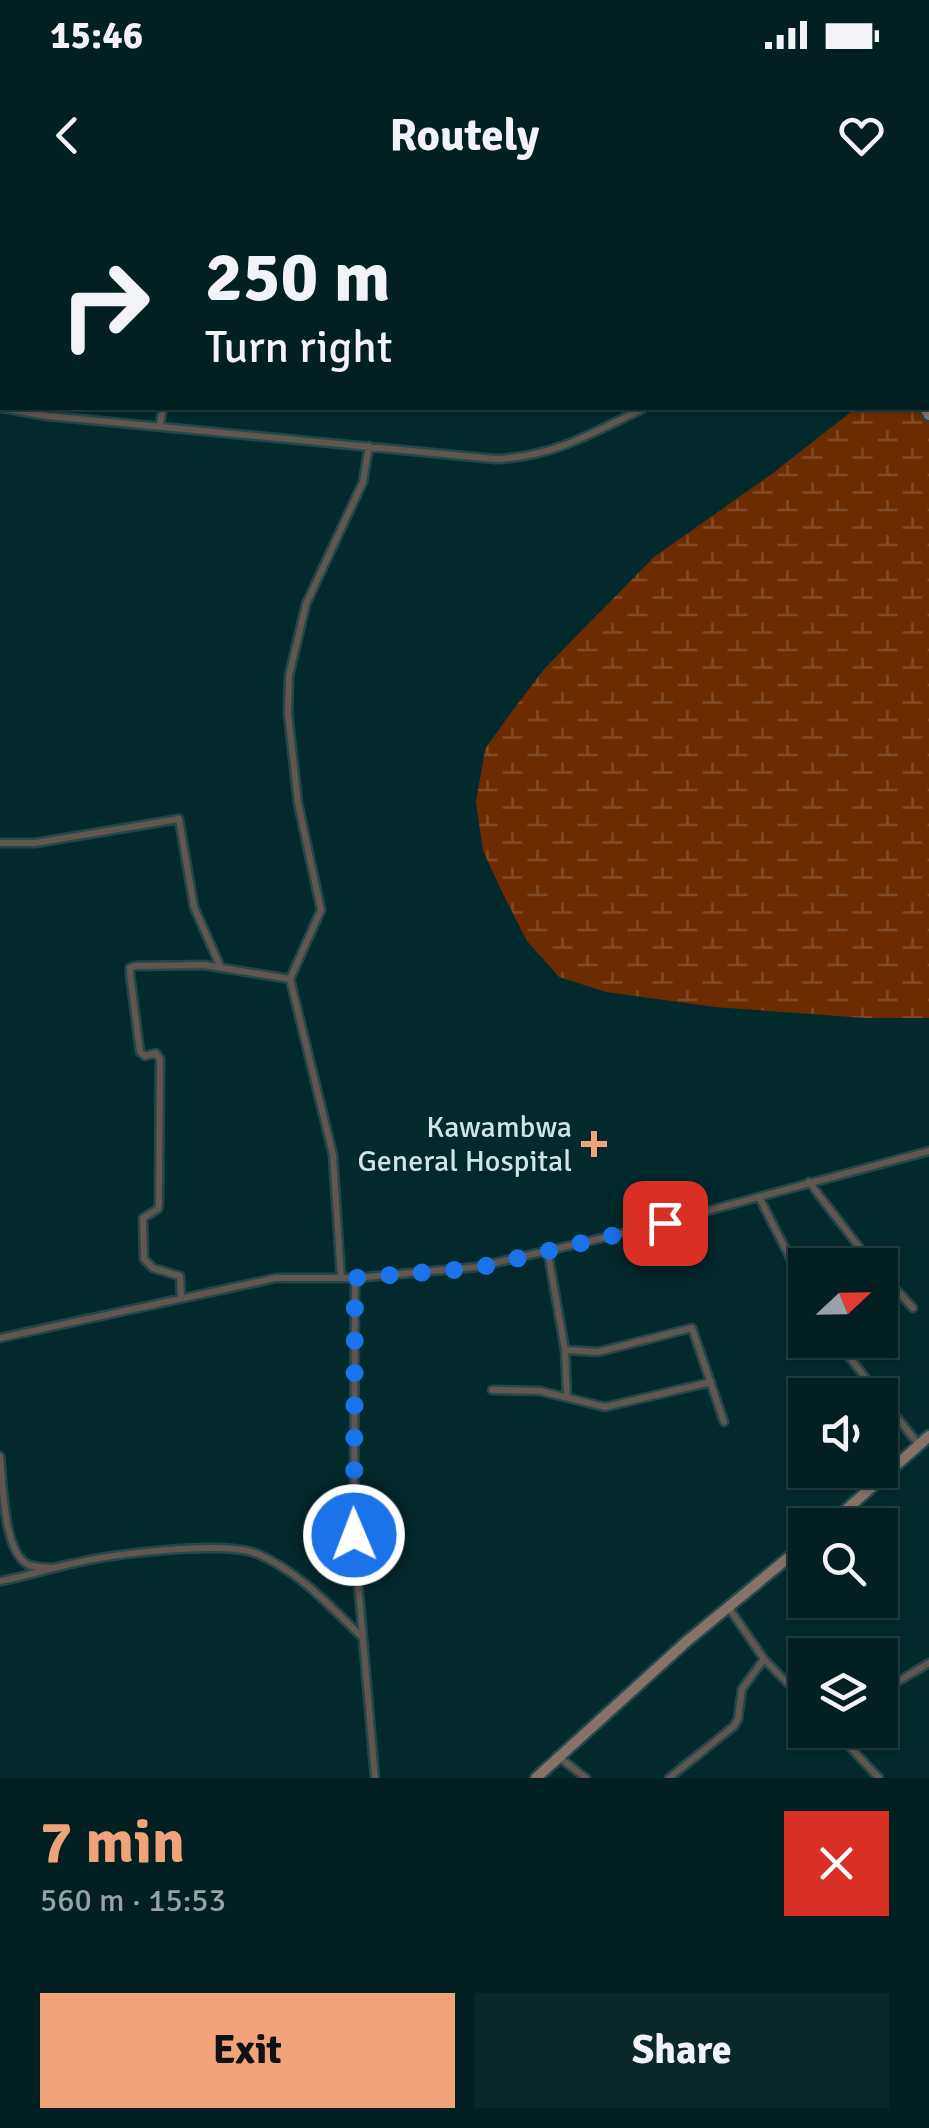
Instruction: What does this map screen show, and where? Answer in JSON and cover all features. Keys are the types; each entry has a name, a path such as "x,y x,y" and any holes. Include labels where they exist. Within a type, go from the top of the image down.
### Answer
{"main road":[{"path":"848,1508 929,1436"},
{"path":"536,1778 788,1558"}],"street":[{"path":"12,410 495,458 523,458 550,452 640,410"},
{"path":"160,424 162,410"},
{"path":"341,1278 331,1145 290,979 321,910 298,803 288,713 289,676 306,604 363,482 369,446"},
{"path":"0,844 35,843 179,819 194,906 222,968"},
{"path":"181,1298 180,1276 154,1268 144,1259 143,1218 158,1209 159,1204 160,1059 156,1053 144,1056 140,1052 129,970 135,966 173,964 290,979"},
{"path":"0,1338 276,1278 355,1278 477,1268 548,1253 929,1151"},
{"path":"809,1182 861,1248"},
{"path":"759,1197 788,1254"},
{"path":"548,1253 565,1350 566,1396"},
{"path":"355,1278 353,1483 375,1778"},
{"path":"898,1291 914,1308"},
{"path":"565,1350 598,1352 692,1328 724,1422"},
{"path":"850,1358 866,1378"},
{"path":"492,1390 540,1391 605,1407 711,1382"},
{"path":"898,1419 919,1445"},
{"path":"0,1456 8,1527 18,1556 34,1566 57,1568"},
{"path":"0,1581 77,1562 213,1547 241,1549 281,1566 305,1582 362,1637"},
{"path":"728,1607 764,1659 788,1684"},
{"path":"669,1778 734,1726 742,1689 764,1659"},
{"path":"898,1681 929,1663"},
{"path":"851,1748 880,1778"},
{"path":"558,1757 586,1778"}],"green space":[{"path":"853,410 929,410 929,1018 865,1018 715,1007 606,992 559,977 527,941 483,851 476,802 485,749 545,668 654,557"}],"place":[{"name":"Kawambwa General Hospital","path":"594,1144"}],"route":[{"path":"354,1535 355,1278 477,1268 665,1223"}]}
